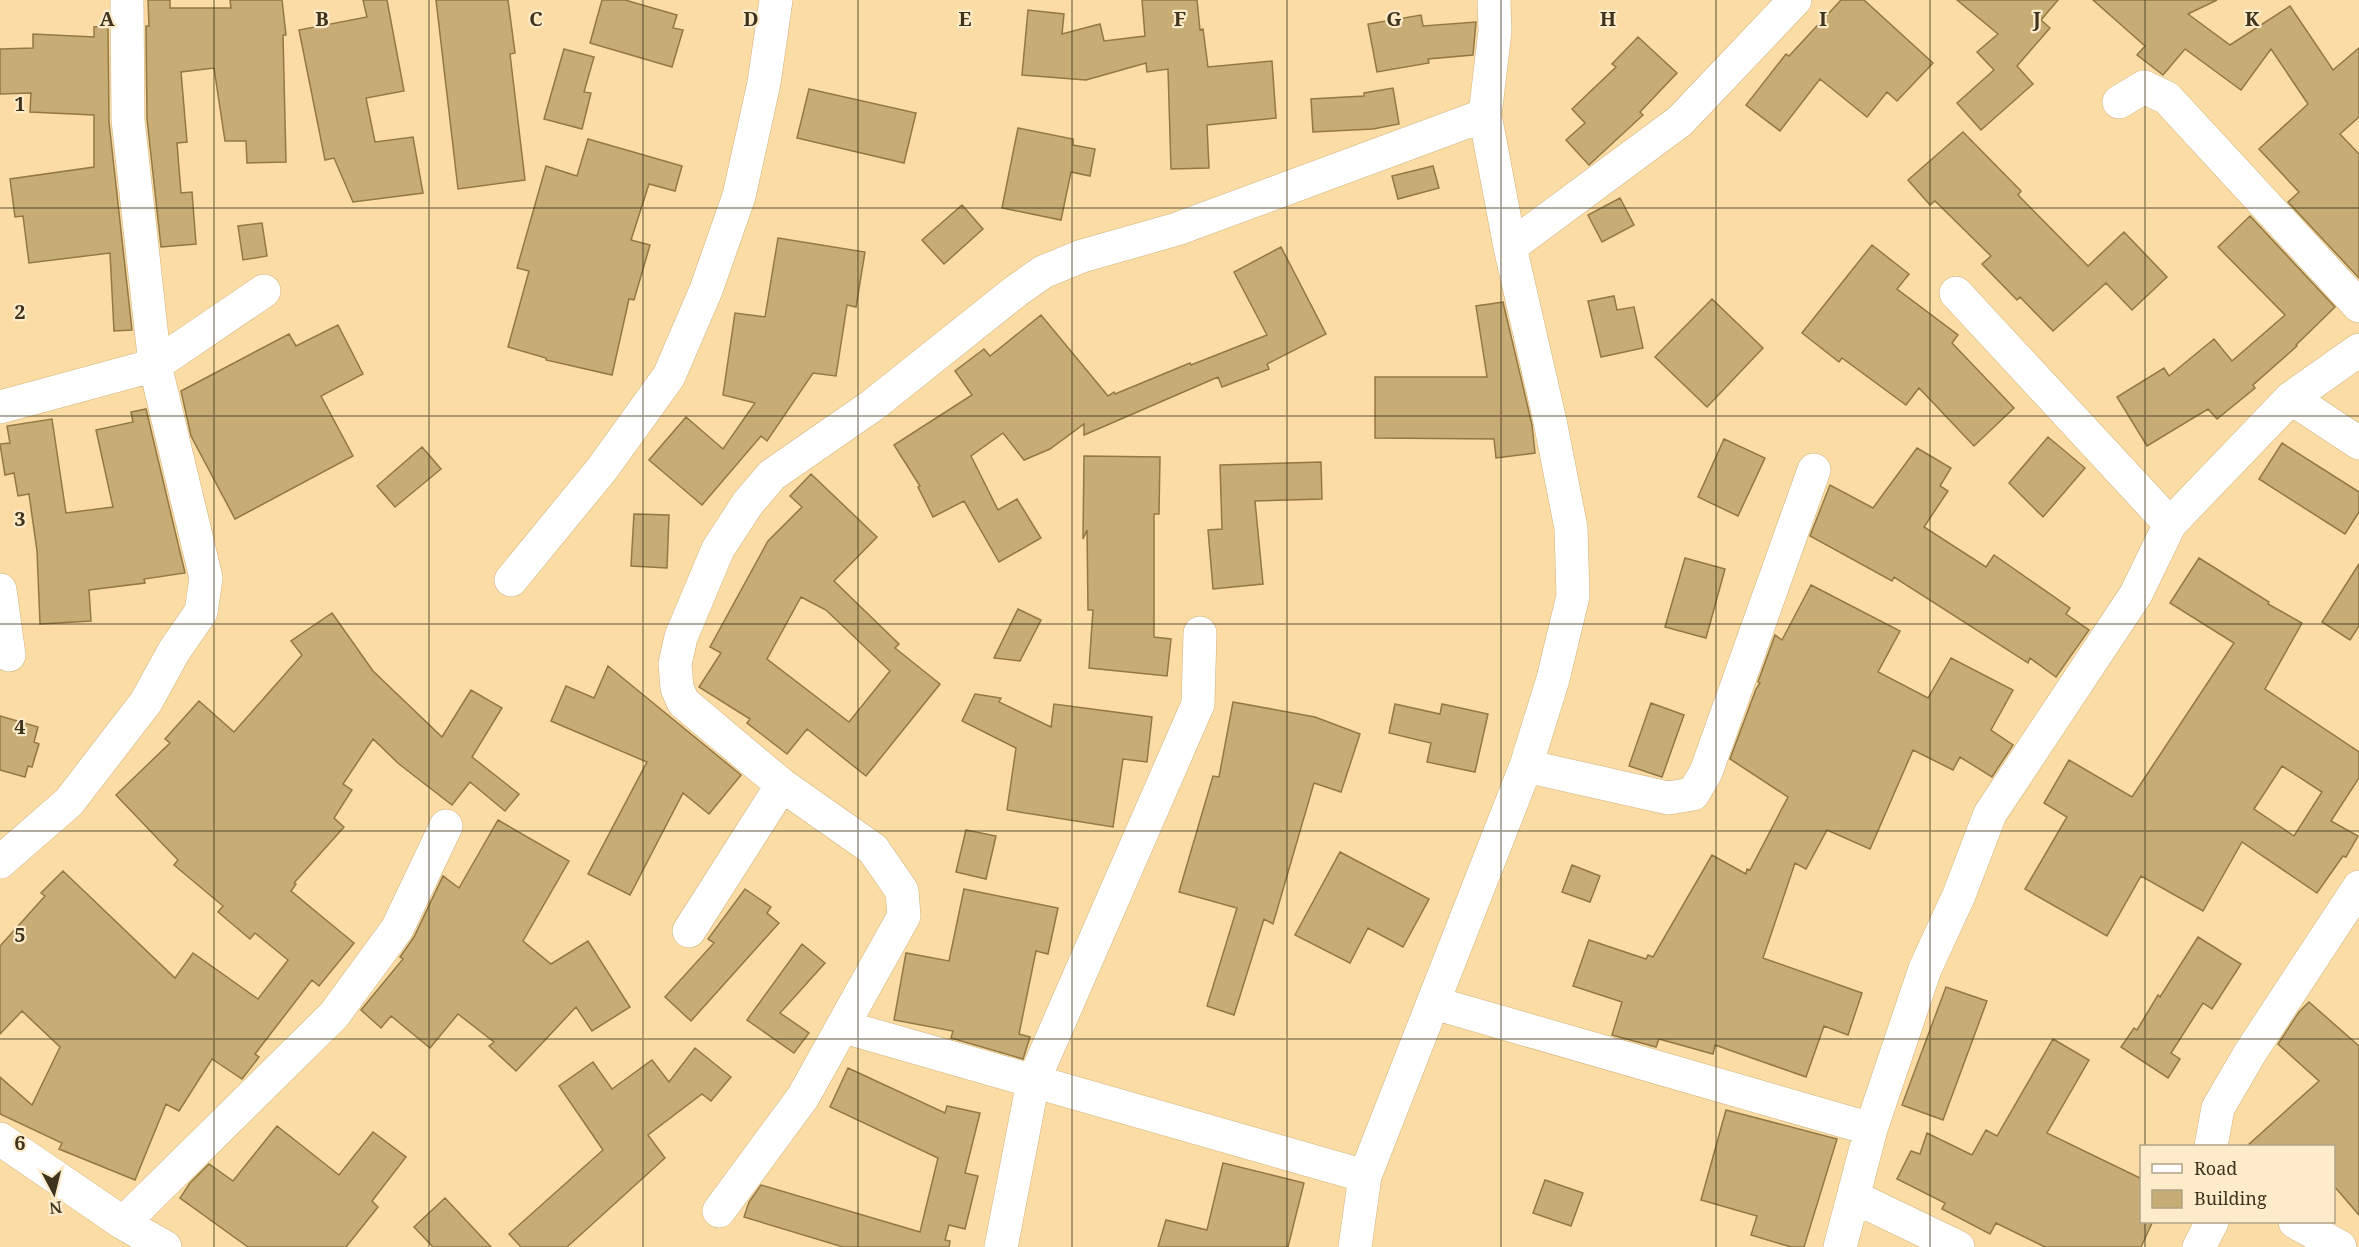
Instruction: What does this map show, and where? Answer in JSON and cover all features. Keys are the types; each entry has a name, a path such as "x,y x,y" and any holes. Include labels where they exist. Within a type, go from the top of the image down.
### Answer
{"street":[{"path":"0,862 69,802 146,702 174,651 201,612 206,578 154,365 128,120 127,0"},
{"path":"511,580 602,469 669,376 706,290 739,196 764,83 776,0"},
{"path":"1355,1247 1365,1176 1526,766 1553,679 1573,596 1571,528 1550,421 1510,247 1485,115 1495,31 1494,0"},
{"path":"1510,247 1680,120 1795,0"},
{"path":"2119,102 2144,87 2167,98 2359,306"},
{"path":"719,1211 803,1097 904,916 902,891 873,849 782,785 683,702 677,688 675,664 681,637 718,549 748,503 772,475 873,405 1016,291 1044,272 1082,256 1177,229 1485,115"},
{"path":"0,407 154,365 264,291"},
{"path":"1956,293 2170,524"},
{"path":"1840,1247 1870,1129 1925,969 1959,895 1990,814 2136,594 2170,524 2291,398 2359,350"},
{"path":"2291,398 2359,443"},
{"path":"1526,766 1668,798 1693,794 1706,772 1814,470"},
{"path":"0,590 9,655"},
{"path":"1001,1247 1033,1082 1198,704 1200,633"},
{"path":"689,931 782,785"},
{"path":"123,1223 334,1015 397,929 446,826"},
{"path":"2211,1145 2218,1108 2256,1044 2359,887"},
{"path":"1434,1003 1870,1129"},
{"path":"844,1027 1365,1176"},
{"path":"0,1139 123,1223 165,1247"},
{"path":"1854,1197 1958,1247"},
{"path":"2199,1247 2211,1223"},
{"path":"2298,1223 2340,1247"}],"building":[{"path":"148,0 170,0 170,8 231,8 230,0 282,0 286,35 283,35 286,162 247,163 246,141 225,141 214,68 181,72 187,142 177,143 181,193 192,192 196,244 161,247 147,119"},
{"path":"363,0 387,0 404,91 366,98 375,142 413,137 423,193 353,202 334,158 325,160 299,30 367,17"},
{"path":"436,0 508,0 515,53 510,54 525,180 458,189"},
{"path":"602,0 625,0 677,15 673,28 683,30 672,67 590,43"},
{"path":"1142,0 1197,0 1200,30 1203,29 1208,67 1272,61 1276,118 1207,125 1209,168 1171,169 1168,69 1147,72 1146,63 1086,80 1022,75 1028,10 1064,14 1062,34 1100,24 1104,41 1145,36"},
{"path":"1841,0 1864,0 1933,63 1897,101 1887,92 1867,117 1820,79 1780,131 1746,105 1786,54 1789,56"},
{"path":"1957,0 2058,0 2041,20 2050,28 2017,66 2033,84 1981,130 1957,103 1994,70 1977,52 1998,34"},
{"path":"2093,0 2217,0 2188,14 2230,45 2290,6 2333,70 2359,48 2359,117 2340,134 2359,154 2359,278 2288,202 2299,192 2259,149 2308,104 2271,49 2241,90 2185,49 2163,75 2137,55 2145,46"},
{"path":"1421,15 1423,26 1476,22 1473,55 1428,59 1429,63 1377,72 1368,24"},
{"path":"108,26 109,122 132,330 114,331 110,253 29,263 23,216 15,217 10,179 94,167 94,115 30,112 31,93 0,94 0,49 33,48 33,34 94,37 94,27"},
{"path":"1638,37 1677,73 1640,112 1643,115 1589,165 1566,140 1585,123 1572,109 1616,67 1612,64"},
{"path":"564,49 594,57 584,92 591,93 582,129 544,119"},
{"path":"1393,88 1399,124 1373,129 1313,132 1311,99 1364,96 1364,93"},
{"path":"809,89 916,113 904,163 797,138"},
{"path":"1018,128 1073,139 1073,145 1095,149 1090,176 1071,172 1061,220 1002,208"},
{"path":"1963,132 2021,191 2018,195 2088,266 2124,232 2167,277 2132,310 2106,283 2053,331 2020,297 2017,300 1982,264 1991,256 1935,201 1930,205 1908,180"},
{"path":"588,139 682,166 675,191 649,184 631,240 650,245 634,300 629,299 612,375 546,360 546,358 508,347 529,271 517,268 546,166 577,176"},
{"path":"1433,166 1439,188 1398,199 1392,176"},
{"path":"1620,198 1634,225 1602,242 1588,215"},
{"path":"962,205 983,229 944,264 922,240"},
{"path":"2250,216 2335,307 2297,346 2253,385 2255,388 2217,419 2208,409 2147,446 2117,397 2164,368 2169,376 2214,339 2232,361 2285,315 2218,247"},
{"path":"262,223 267,256 243,260 238,226"},
{"path":"778,238 865,252 856,307 847,305 836,376 813,373 767,441 761,436 702,505 649,460 686,417 723,449 755,403 723,395 735,313 765,317"},
{"path":"1872,245 1909,274 1897,289 1958,335 1952,343 2014,408 1974,446 1919,388 1906,405 1842,358 1839,362 1802,333"},
{"path":"1281,247 1326,334 1267,364 1269,369 1222,387 1218,377 1084,435 1084,424 1050,449 1024,460 1003,433 971,456 998,510 1017,499 1041,538 999,562 964,501 933,517 918,487 920,486 894,445 972,395 955,371 984,349 990,356 1041,315 1108,396 1114,392 1115,394 1267,335 1234,272"},
{"path":"1614,296 1617,310 1634,307 1643,348 1601,357 1588,301"},
{"path":"1712,299 1763,348 1707,407 1655,357"},
{"path":"1503,302 1532,425 1535,453 1496,458 1494,439 1375,438 1375,377 1487,377 1476,306"},
{"path":"338,325 363,374 321,396 353,456 235,519 191,436 181,391 289,334 296,346"},
{"path":"146,409 185,573 144,579 145,583 89,590 91,621 40,624 37,551 29,494 18,496 14,473 5,475 0,444 10,443 7,426 52,419 66,513 113,507 96,430 133,422 131,412"},
{"path":"2048,437 2085,468 2043,517 2009,483"},
{"path":"1724,439 1765,458 1738,516 1698,497"},
{"path":"2282,443 2359,492 2359,512 2345,534 2259,479"},
{"path":"422,447 441,469 395,507 377,486"},
{"path":"1917,448 1951,468 1940,486 1948,491 1924,527 1986,567 1994,555 2070,608 2066,614 2089,630 2056,677 2030,658 2028,663 1894,577 1892,581 1810,536 1830,485 1873,508"},
{"path":"1084,456 1160,457 1159,514 1154,514 1154,637 1171,639 1167,676 1089,668 1093,610 1088,610 1087,530 1083,539"},
{"path":"1321,462 1322,499 1255,501 1263,584 1213,589 1208,530 1222,529 1220,465"},
{"path":"811,474 877,537 834,581 899,644 895,648 940,684 866,776 807,729 787,754 747,723 750,719 699,687 721,653 710,647 768,541 802,507 790,496","holes":["801,597 826,610 890,671 849,722 767,659"]},
{"path":"634,514 669,515 667,568 631,566"},
{"path":"1685,558 1725,569 1706,638 1665,627"},
{"path":"2199,558 2269,602 2268,604 2302,623 2265,689 2359,752 2359,778 2331,821 2358,836 2346,857 2343,856 2317,893 2242,842 2203,911 2141,876 2107,936 2025,889 2067,817 2044,803 2069,760 2132,797 2234,643 2170,603","holes":["2282,766 2322,792 2294,836 2254,809"]},
{"path":"2359,564 2359,626 2350,640 2322,622"},
{"path":"1811,585 1900,631 1878,672 1928,698 1951,658 2013,690 1991,730 2013,745 1992,777 1960,757 1953,770 1913,750 1870,849 1827,830 1806,869 1795,863 1763,958 1862,993 1848,1035 1824,1026 1806,1077 1715,1045 1713,1054 1659,1039 1656,1047 1612,1035 1622,1002 1573,986 1589,940 1646,959 1648,955 1653,957 1712,855 1746,874 1788,797 1730,759 1760,683 1758,682 1775,635 1782,640"},
{"path":"1018,609 1041,620 1020,661 994,658"},
{"path":"332,613 373,671 442,737 471,690 502,708 472,757 519,794 505,811 470,782 452,805 399,764 373,739 343,784 352,790 334,818 344,827 294,883 296,884 291,891 354,943 319,986 312,980 255,1054 259,1057 242,1079 212,1059 179,1111 166,1104 135,1180 59,1149 62,1143 0,1114 0,1077 32,1105 60,1047 22,1011 0,1034 0,946 45,896 41,893 63,871 175,978 193,953 258,999 288,960 255,933 250,939 218,912 223,906 174,865 178,860 116,795 170,743 165,739 199,701 234,732 302,655 291,641"},
{"path":"608,666 741,775 709,814 683,793 630,895 588,874 647,762 551,721 566,686 594,698"},
{"path":"975,694 1001,698 999,702 1051,727 1054,704 1152,717 1147,762 1123,759 1113,827 1007,810 1016,748 962,721"},
{"path":"1233,702 1315,717 1360,734 1341,792 1314,783 1273,924 1264,919 1234,1015 1207,1006 1237,908 1179,892 1213,776 1219,777"},
{"path":"1651,703 1684,715 1662,777 1629,766"},
{"path":"1395,704 1440,714 1442,704 1488,714 1475,772 1427,762 1431,743 1389,733"},
{"path":"0,716 38,727 34,742 39,744 32,767 28,766 25,777 0,770"},
{"path":"498,820 569,861 523,941 551,964 588,941 630,1007 592,1031 576,1007 516,1071 489,1046 494,1042 458,1014 430,1048 391,1016 381,1028 361,1010 403,959 400,957 414,937 443,876 459,888"},
{"path":"966,830 996,836 986,879 956,872"},
{"path":"1340,852 1429,899 1403,947 1368,928 1350,963 1295,935"},
{"path":"1572,865 1600,876 1590,902 1562,892"},
{"path":"745,889 771,907 767,913 779,923 691,1021 665,997 714,943 708,939"},
{"path":"964,889 1058,908 1048,954 1036,951 1019,1034 1030,1037 1023,1059 951,1038 953,1031 894,1020 906,953 949,961"},
{"path":"2198,937 2241,964 2212,1009 2203,1003 2171,1053 2180,1059 2168,1078 2121,1047 2134,1028 2137,1030"},
{"path":"802,944 825,963 780,1013 809,1033 794,1053 747,1020"},
{"path":"1946,987 1987,1001 1943,1120 1902,1105"},
{"path":"2309,1002 2359,1046 2359,1215 2335,1187 2335,1145 2248,1145 2319,1081 2278,1044 2299,1012"},
{"path":"2053,1039 2089,1060 2047,1133 2140,1178 2140,1223 2152,1223 2141,1247 2045,1247 1996,1223 1990,1234 1942,1209 1945,1203 1897,1179 1911,1151 1920,1154 1927,1133 1972,1155 1986,1130 1997,1136"},
{"path":"695,1048 731,1077 711,1101 702,1094 648,1135 665,1158 567,1247 521,1247 509,1234 603,1150 559,1086 593,1062 612,1089 652,1060 669,1082"},
{"path":"848,1068 945,1113 947,1106 980,1113 965,1173 978,1176 965,1229 949,1225 945,1240 950,1241 949,1247 843,1247 744,1217 749,1202 761,1185 920,1232 938,1158 830,1107"},
{"path":"1726,1110 1837,1139 1804,1247 1791,1247 1751,1235 1757,1216 1701,1200"},
{"path":"277,1126 339,1175 373,1132 406,1157 372,1201 378,1207 346,1247 248,1247 180,1198 190,1183 209,1164 233,1181"},
{"path":"1223,1163 1304,1183 1288,1247 1158,1247 1166,1220 1207,1230"},
{"path":"1545,1180 1583,1193 1571,1226 1533,1213"},
{"path":"445,1198 491,1247 433,1247 414,1227"}]}
